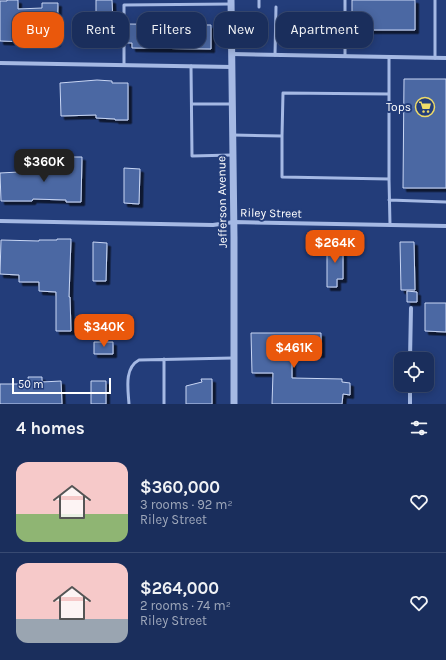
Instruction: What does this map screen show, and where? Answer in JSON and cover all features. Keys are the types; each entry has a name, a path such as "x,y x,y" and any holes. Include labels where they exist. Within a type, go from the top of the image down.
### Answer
{"street":[{"name":"Jefferson Avenue","path":"231,2 234,222 234,404"},
{"path":"232,54 446,58"},
{"path":"0,63 232,66"},
{"name":"Riley Street","path":"0,221 213,225 234,222 446,226"},
{"path":"410,308 410,352"},
{"path":"410,392 410,404"}],"lane":[{"path":"259,0 259,7"},
{"path":"345,0 346,56"},
{"path":"435,0 435,58"},
{"path":"124,65 124,5 231,2"},
{"path":"275,55 276,7"},
{"path":"389,57 390,225"},
{"path":"191,66 192,156 232,156"},
{"path":"389,94 282,93 282,177 389,179"},
{"path":"192,104 232,104"},
{"path":"232,136 282,136"},
{"path":"389,200 446,202"},
{"path":"128,404 129,370 132,365 139,360 234,358"},
{"path":"164,359 164,404"}],"building":[{"path":"18,0 18,9 42,8 42,3 58,3 58,12 12,12 12,41 0,41 0,1"},
{"path":"96,0 112,0 112,12 96,12"},
{"path":"352,0 415,0 415,30 373,30 373,12 352,12"},
{"path":"129,24 137,24 137,48 206,48 206,25 211,25 211,49 132,48 132,43 129,43"},
{"name":"Tops","path":"404,79 446,79 446,188 403,188"},
{"path":"97,80 112,81 112,83 128,83 128,120 96,118 96,115 61,116 60,83"},
{"path":"67,157 82,157 81,202 33,199 32,201 1,201 0,173 19,172 19,165 67,166"},
{"path":"124,168 140,169 139,204 124,203"},
{"path":"71,239 69,297 71,331 56,331 56,292 39,291 39,282 19,282 19,275 0,274 1,240 39,241"},
{"path":"93,242 107,243 106,281 93,281"},
{"path":"400,242 414,242 415,290 401,290"},
{"path":"327,243 343,243 343,279 337,279 337,287 327,287"},
{"path":"407,291 417,292 417,302 407,302"},
{"path":"425,303 446,303 446,332 425,331"},
{"path":"251,333 321,333 321,354 292,354 292,378 342,379 342,382 350,383 350,395 343,394 342,404 272,404 273,373 252,373"},
{"path":"94,342 113,342 113,354 94,354"},
{"path":"28,377 42,377 42,382 61,381 62,404 0,404 0,384 29,384"},
{"path":"201,379 212,379 212,404 186,404 186,386 202,382"},
{"path":"91,381 106,381 106,404 91,404"}],"place":[{"name":"Tops","path":"425,107"}]}
